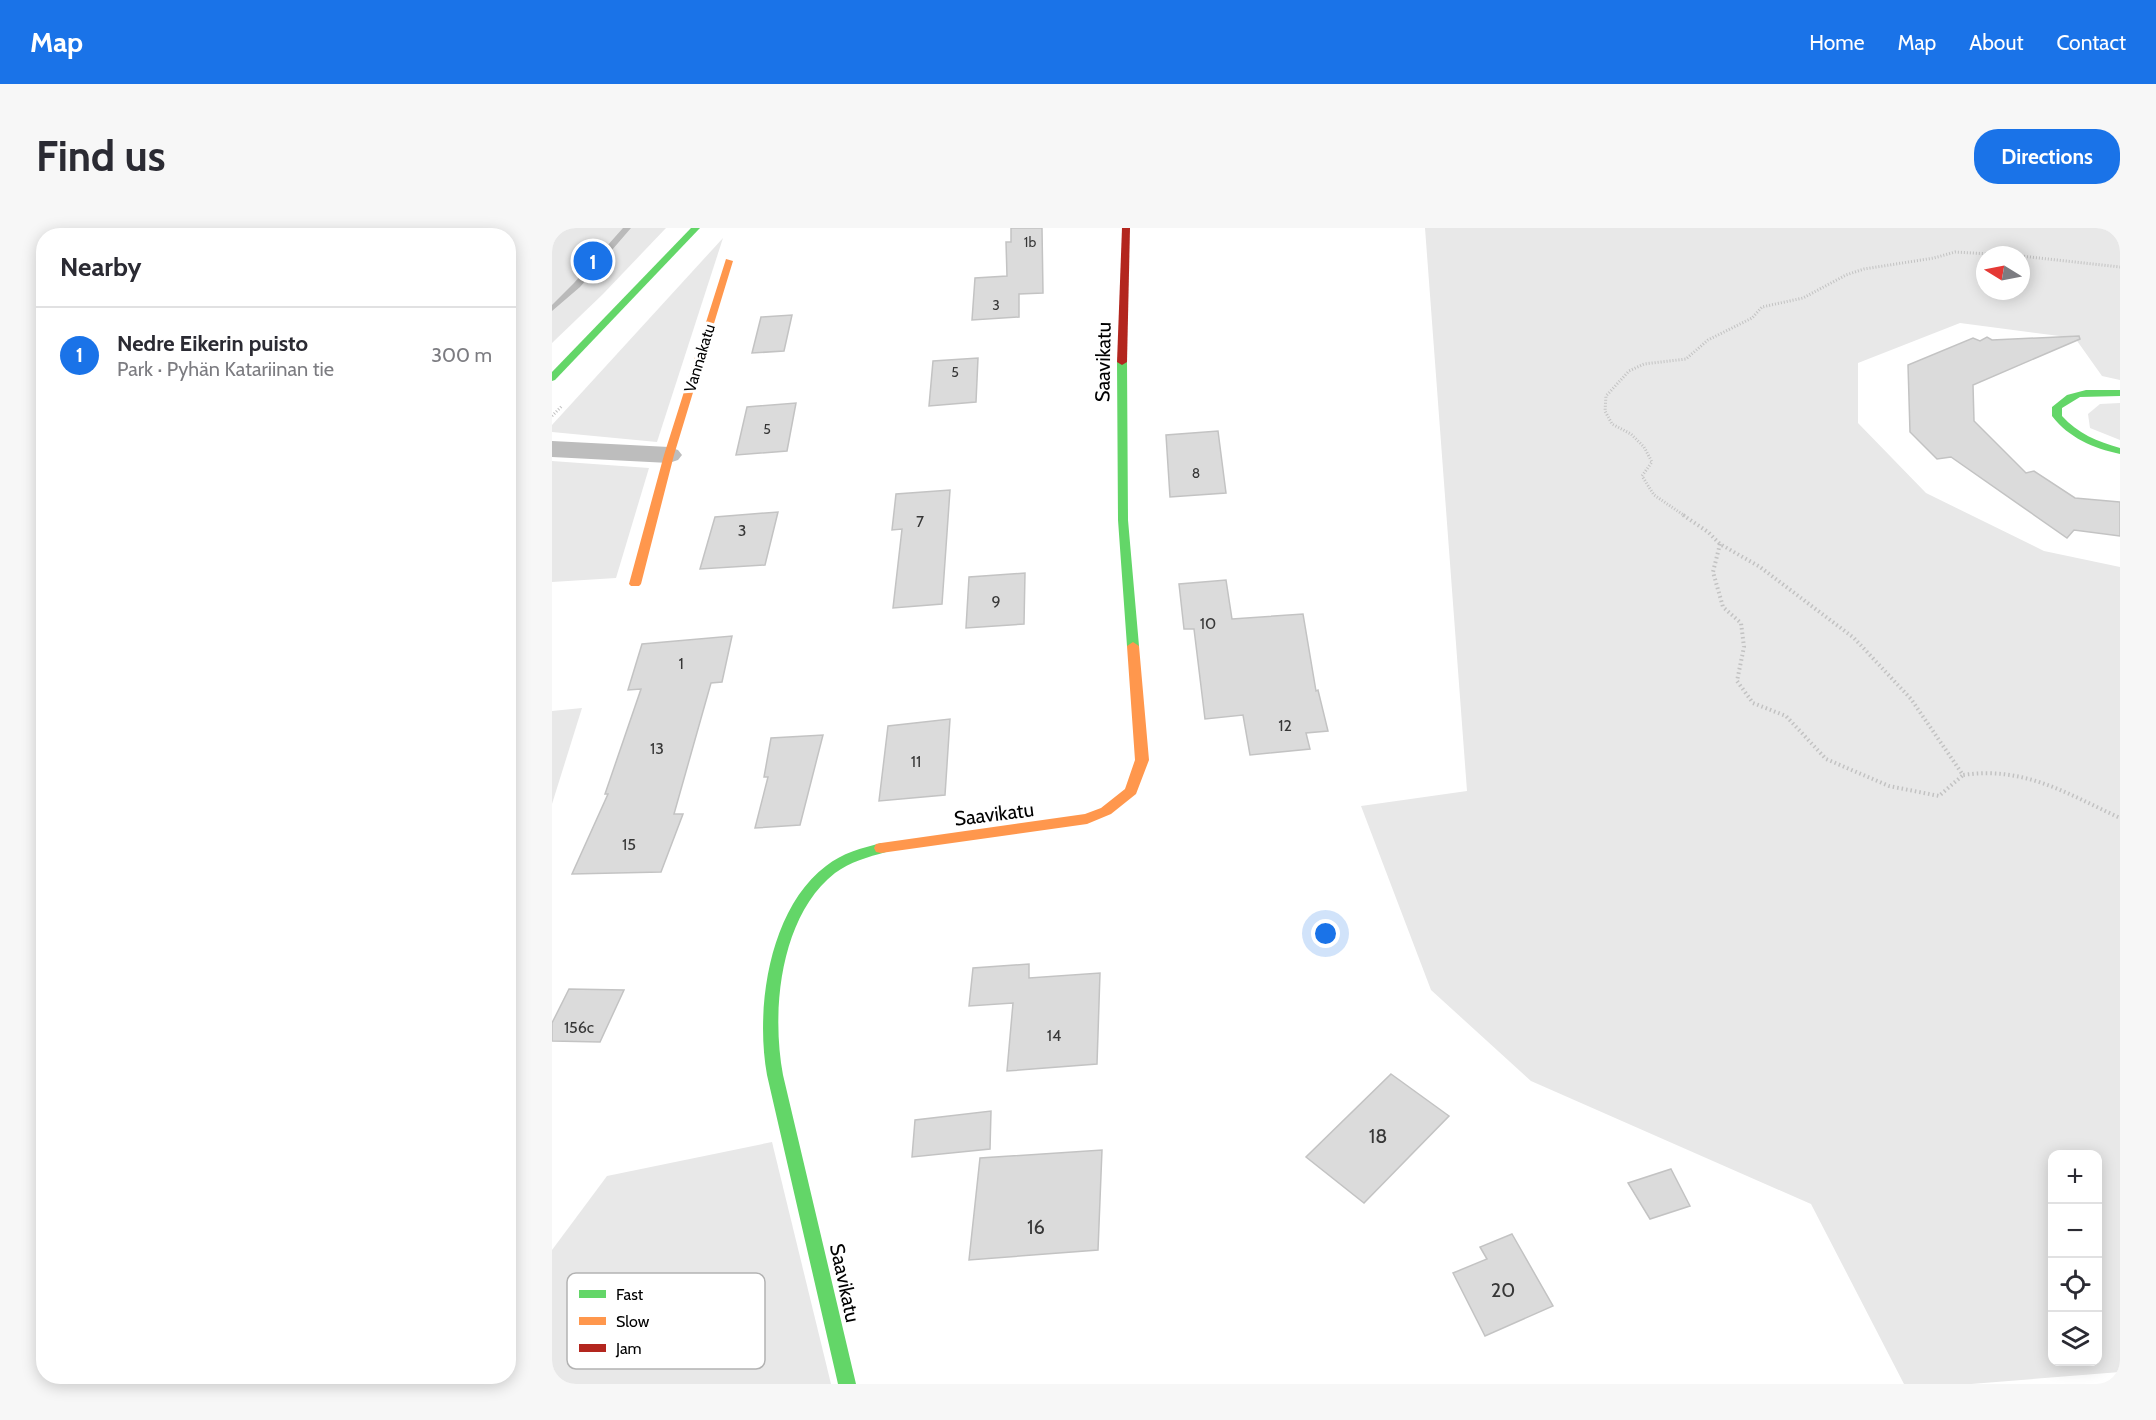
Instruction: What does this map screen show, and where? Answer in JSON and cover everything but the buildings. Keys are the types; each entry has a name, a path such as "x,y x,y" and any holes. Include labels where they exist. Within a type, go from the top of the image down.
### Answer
{"street":[{"path":"552,378 696,228"},
{"name":"Saavikatu","path":"847,1384 772,1055 770,1017 775,975 791,926 803,900 817,882 838,863 864,851 1087,819 1106,811 1131,791 1142,760 1123,520 1122,356 1126,228"},
{"name":"Vannakatu","path":"635,584 669,455 729,261"},
{"path":"2120,393 2082,394 2066,398 2059,405 2057,415 2063,424 2076,435 2120,451"},
{"path":"552,448 669,455"}],"path":[{"path":"1963,775 1911,699 1854,638 1760,567 1720,544 1708,532 1654,495 1642,476 1652,462 1644,447 1631,434 1612,424 1605,411 1606,396 1629,370 1644,364 1686,359 1708,340 1752,318 1762,307 1780,301 1803,298 1846,275 1864,269 1934,258 1955,252 1976,253"},
{"path":"2030,257 2120,267"},
{"path":"1720,544 1713,572 1723,607 1741,623 1744,646 1737,681 1753,703 1786,716 1826,759 1889,786 1939,796 1963,775 1982,771 2019,773 2085,799 2120,818"}],"shaded area":[{"path":"552,228 666,228 552,343"},
{"path":"1425,228 2120,228 2120,380 2102,376 2075,338 1960,323 1858,363 1858,423 1926,493 2044,551 2120,567 2120,1372 1971,1384 1904,1384 1811,1204 1531,1081 1431,990 1361,806 1467,791"},
{"path":"723,238 657,442 552,432 552,425"},
{"path":"2120,403 2120,440 2090,428 2088,414 2100,404"},
{"path":"552,461 649,468 616,578 552,582"},
{"path":"582,708 552,804 552,711"},
{"path":"772,1142 831,1384 552,1384 552,1250 607,1176"}],"waterway":[{"path":"552,309 577,285 627,228"}],"traffic: fast":[{"path":"552,378 696,228"},
{"path":"1122,362 1123,520 1133,646"},
{"path":"2120,393 2078,394 2057,407 2057,416 2077,435 2120,451"},
{"path":"847,1384 775,1075 770,1034 770,1010 778,960 796,913 809,892 824,875 837,865 881,848"}],"traffic: slow":[{"path":"635,584 669,455 729,261"},
{"path":"881,848 1087,819 1106,811 1131,791 1142,760 1133,646"}],"traffic: jam":[{"path":"1122,362 1126,228"}],"place":[{"name":"Nedre Eikerin puisto","path":"593,261"}]}
